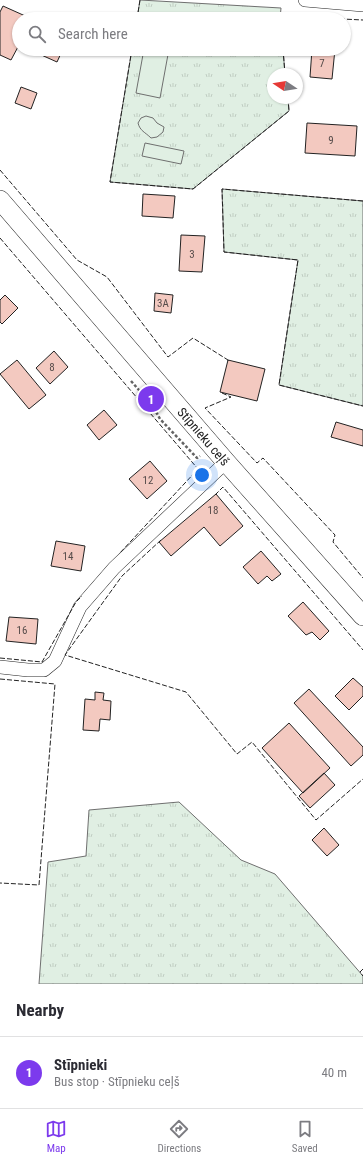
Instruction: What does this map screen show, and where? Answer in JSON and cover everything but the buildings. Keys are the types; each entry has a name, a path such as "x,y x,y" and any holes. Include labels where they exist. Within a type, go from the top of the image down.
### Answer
{"main road":[{"name":"Stīpnieku ceļš","path":"0,200 226,462 363,616"}],"street":[{"path":"305,0 363,5"},
{"path":"0,667 44,670 55,661 80,607 114,568 226,462"}],"green space":[{"path":"140,0 281,8 281,12 138,12"},
{"path":"131,56 284,56 285,68 267,68 267,104 288,104 289,111 193,189 110,182"},
{"path":"143,56 168,56 160,98 136,93"},
{"path":"146,116 153,118 157,123 164,127 163,132 157,137 151,138 141,130 138,123 141,118"},
{"path":"145,143 184,151 181,164 142,156"},
{"path":"222,189 363,201 363,406 279,385 298,260 224,252"},
{"path":"179,802 241,860 275,874 363,976 363,984 39,984 48,862 86,856 89,810"}],"fence":[{"path":"138,12 140,0"},
{"path":"351,19 363,20"},
{"path":"131,56 110,182 193,189 289,111 288,104"},
{"path":"284,56 285,68"},
{"path":"0,170 77,260 107,277 168,357 193,338 228,361"},
{"path":"363,201 222,189 224,252 298,260 279,385 363,406"},
{"path":"0,238 198,469 119,554"},
{"path":"222,393 231,397 205,408 257,463 263,458 335,535 333,542 363,578"},
{"path":"215,495 223,487 363,650"},
{"path":"161,540 122,576 65,655 186,692 237,754 252,742 316,820 363,779"},
{"path":"0,658 42,662 76,602 82,596"},
{"path":"0,679 55,684 39,885 0,883"},
{"path":"363,969 360,972 363,976"}],"place":[{"name":"Stīpnieki","path":"151,399"}]}
